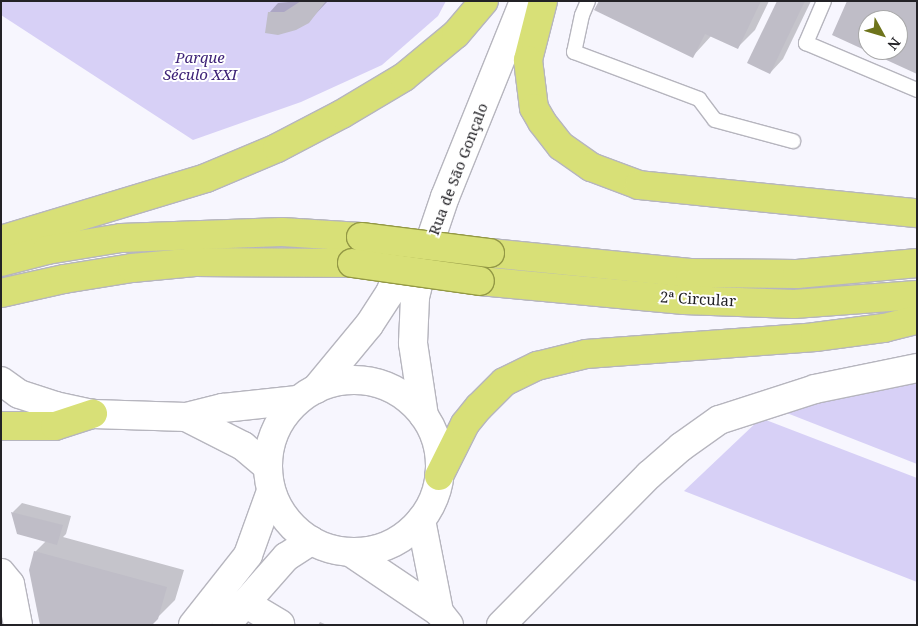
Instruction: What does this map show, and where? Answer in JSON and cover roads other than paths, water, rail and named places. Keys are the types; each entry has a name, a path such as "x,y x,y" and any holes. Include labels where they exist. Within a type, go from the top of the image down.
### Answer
{"highway":[{"path":"1,240 206,178 277,148 342,114 404,77 456,34 484,1"},
{"path":"542,1 528,60 534,108 542,122 561,146 591,167 639,185 917,213"},
{"name":"2ª Circular","path":"1,262 48,250 121,238 282,232 361,237 690,273 797,274 917,263"},
{"name":"2ª Circular","path":"1,293 112,271 195,262 352,263 480,281 684,300 785,303 917,295"},
{"path":"439,476 465,424 479,407 504,382 537,366 586,354 815,337 884,328 917,320"},
{"path":"1,426 55,426 93,414"}],"main road":[{"name":"Rua de São Gonçalo","path":"307,394 369,325 390,293 504,1"},
{"name":"Rua de São Gonçalo","path":"424,416 413,343 415,297 426,253 445,197 524,1"},
{"path":"501,625 649,475 681,447 719,420 815,389 917,368"},
{"path":"1,381 19,394 55,406 93,414 186,417 223,408 307,394 339,381 363,380 379,384 407,398 424,416 434,434 439,455 439,476 434,499 421,520 407,534 390,544 370,551 350,552 324,547 294,528 280,511 269,479 243,446 186,417"},
{"path":"194,625 248,555 269,479 271,442 282,419 307,394"},
{"path":"421,520 444,618"},
{"path":"226,625 286,557 312,541"},
{"path":"350,552 444,618"},
{"path":"1,573 10,584 18,625"},
{"path":"245,603 280,624"}],"lane":[{"path":"588,1 582,15 574,52 699,99 714,120 793,141"},
{"path":"824,1 806,43 917,90"}],"park label":[{"name":"Parque Século XXI","path":"200,66"}]}
